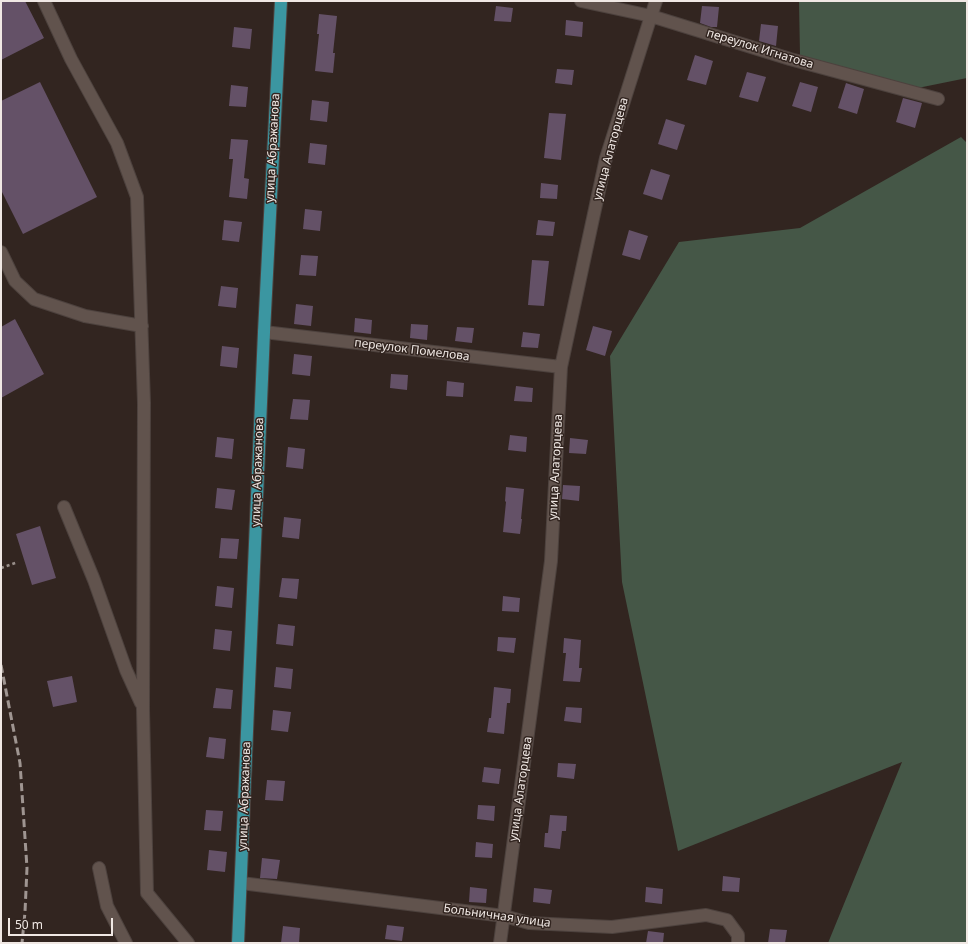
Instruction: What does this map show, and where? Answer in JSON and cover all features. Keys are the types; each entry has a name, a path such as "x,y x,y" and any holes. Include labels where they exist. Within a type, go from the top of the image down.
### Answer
{"main road":[{"name":"улица Абражанова","path":"238,943 264,332 281,1"}],"street":[{"path":"44,1 71,59 117,143 137,196 144,403 143,708 147,893 188,943"},
{"name":"переулок Игнатова","path":"581,1 651,16 790,59 938,99"},
{"name":"улица Алаторцева","path":"500,943 551,561 561,368 606,158 656,1"},
{"path":"1,252 16,281 34,299 85,316 142,326"},
{"name":"переулок Помелова","path":"264,332 561,368"},
{"path":"64,507 94,580 126,670 143,708"},
{"path":"99,868 107,906 126,943"},
{"name":"Больничная улица","path":"241,883 504,916 529,923 612,927 706,915 726,920 738,935 738,943"}],"path":[{"path":"1,568 18,562"}],"green space":[{"path":"799,1 967,1 967,78 898,92 800,55"},
{"path":"961,137 967,143 967,943 828,943 902,762 678,851 622,582 610,356 679,242 800,228"}],"building":[{"path":"1,1 25,1 44,38 1,60"},
{"path":"496,6 513,8 511,22 494,21"},
{"path":"702,6 719,7 717,27 711,27 700,23"},
{"path":"319,14 337,16 333,53 335,53 333,73 315,71 319,34 317,34"},
{"path":"566,20 583,22 582,37 565,35"},
{"path":"761,24 778,26 776,46 759,41"},
{"path":"234,27 252,29 250,49 232,47"},
{"path":"695,55 713,61 706,85 687,80"},
{"path":"557,69 574,70 572,85 555,83"},
{"path":"747,72 766,77 758,102 739,97"},
{"path":"40,82 97,197 23,234 1,190 1,101"},
{"path":"800,82 818,87 811,112 792,106"},
{"path":"846,83 864,89 857,114 838,108"},
{"path":"231,85 248,87 246,107 229,106"},
{"path":"903,98 922,103 915,128 896,122"},
{"path":"312,100 329,102 327,122 310,120"},
{"path":"549,113 566,114 561,160 544,158"},
{"path":"666,119 685,125 677,150 658,144"},
{"path":"231,139 248,140 244,178 249,179 247,199 229,197 233,159 229,159"},
{"path":"310,143 327,145 325,165 308,163"},
{"path":"651,169 670,175 662,200 643,194"},
{"path":"541,183 558,185 557,199 540,198"},
{"path":"305,209 322,211 320,231 303,229"},
{"path":"224,220 242,222 239,242 222,240"},
{"path":"538,220 555,222 553,236 536,235"},
{"path":"629,230 648,236 640,260 622,255"},
{"path":"301,255 318,256 316,276 299,275"},
{"path":"532,260 549,261 544,306 528,305"},
{"path":"221,286 238,288 236,308 218,306"},
{"path":"296,304 313,306 311,326 294,324"},
{"path":"355,318 372,320 371,334 354,332"},
{"path":"15,319 44,374 1,398 1,327"},
{"path":"411,324 428,325 427,340 410,338"},
{"path":"593,326 612,331 605,356 586,350"},
{"path":"457,327 474,328 472,343 455,341"},
{"path":"523,332 540,334 538,348 521,347"},
{"path":"222,346 239,348 237,368 220,366"},
{"path":"294,354 312,356 310,376 292,374"},
{"path":"391,374 408,375 407,390 390,388"},
{"path":"447,381 464,383 463,397 446,396"},
{"path":"516,386 533,388 532,402 514,401"},
{"path":"293,399 310,400 308,420 290,419"},
{"path":"510,435 527,437 526,452 508,450"},
{"path":"217,437 234,439 232,459 215,457"},
{"path":"570,438 588,440 586,454 569,453"},
{"path":"288,447 305,449 303,469 286,467"},
{"path":"563,485 580,486 579,501 562,499"},
{"path":"506,487 524,489 520,534 503,532"},
{"path":"217,488 235,490 232,510 215,508"},
{"path":"284,517 301,519 299,539 282,537"},
{"path":"40,526 56,578 32,585 16,534"},
{"path":"221,538 239,539 237,559 219,558"},
{"path":"282,578 299,579 297,599 279,597"},
{"path":"217,586 234,588 232,608 215,606"},
{"path":"503,596 520,598 519,612 502,611"},
{"path":"278,624 295,626 293,646 276,644"},
{"path":"215,629 232,631 230,651 213,649"},
{"path":"498,637 516,638 514,653 497,651"},
{"path":"564,638 581,640 579,668 582,668 580,682 563,681 566,653 563,653"},
{"path":"276,667 293,669 291,689 274,687"},
{"path":"72,676 77,702 53,707 47,681"},
{"path":"494,687 511,689 510,703 507,703 504,734 487,732 489,718 491,718"},
{"path":"216,688 233,690 231,709 213,708"},
{"path":"566,707 582,708 581,723 564,721"},
{"path":"273,710 291,712 288,732 271,730"},
{"path":"209,737 226,739 224,759 206,757"},
{"path":"558,763 576,764 574,779 557,777"},
{"path":"484,767 501,769 499,784 482,782"},
{"path":"267,780 285,781 283,801 265,800"},
{"path":"478,805 495,806 494,821 477,819"},
{"path":"206,810 223,811 221,831 204,830"},
{"path":"550,815 567,816 566,831 562,831 560,849 544,847 545,833 548,833"},
{"path":"476,842 493,844 492,858 475,857"},
{"path":"209,850 227,852 225,872 207,870"},
{"path":"262,858 280,860 277,879 260,878"},
{"path":"723,876 740,878 739,892 722,891"},
{"path":"470,887 487,889 486,903 469,902"},
{"path":"646,887 663,889 662,904 645,902"},
{"path":"534,888 552,890 550,904 533,902"},
{"path":"387,925 404,927 402,941 385,939"},
{"path":"283,926 300,928 299,943 281,943"},
{"path":"770,929 787,930 785,943 768,943"},
{"path":"648,931 664,933 663,943 646,943"}],"railway":[{"path":"1,665 20,763 27,868 22,943"}]}
